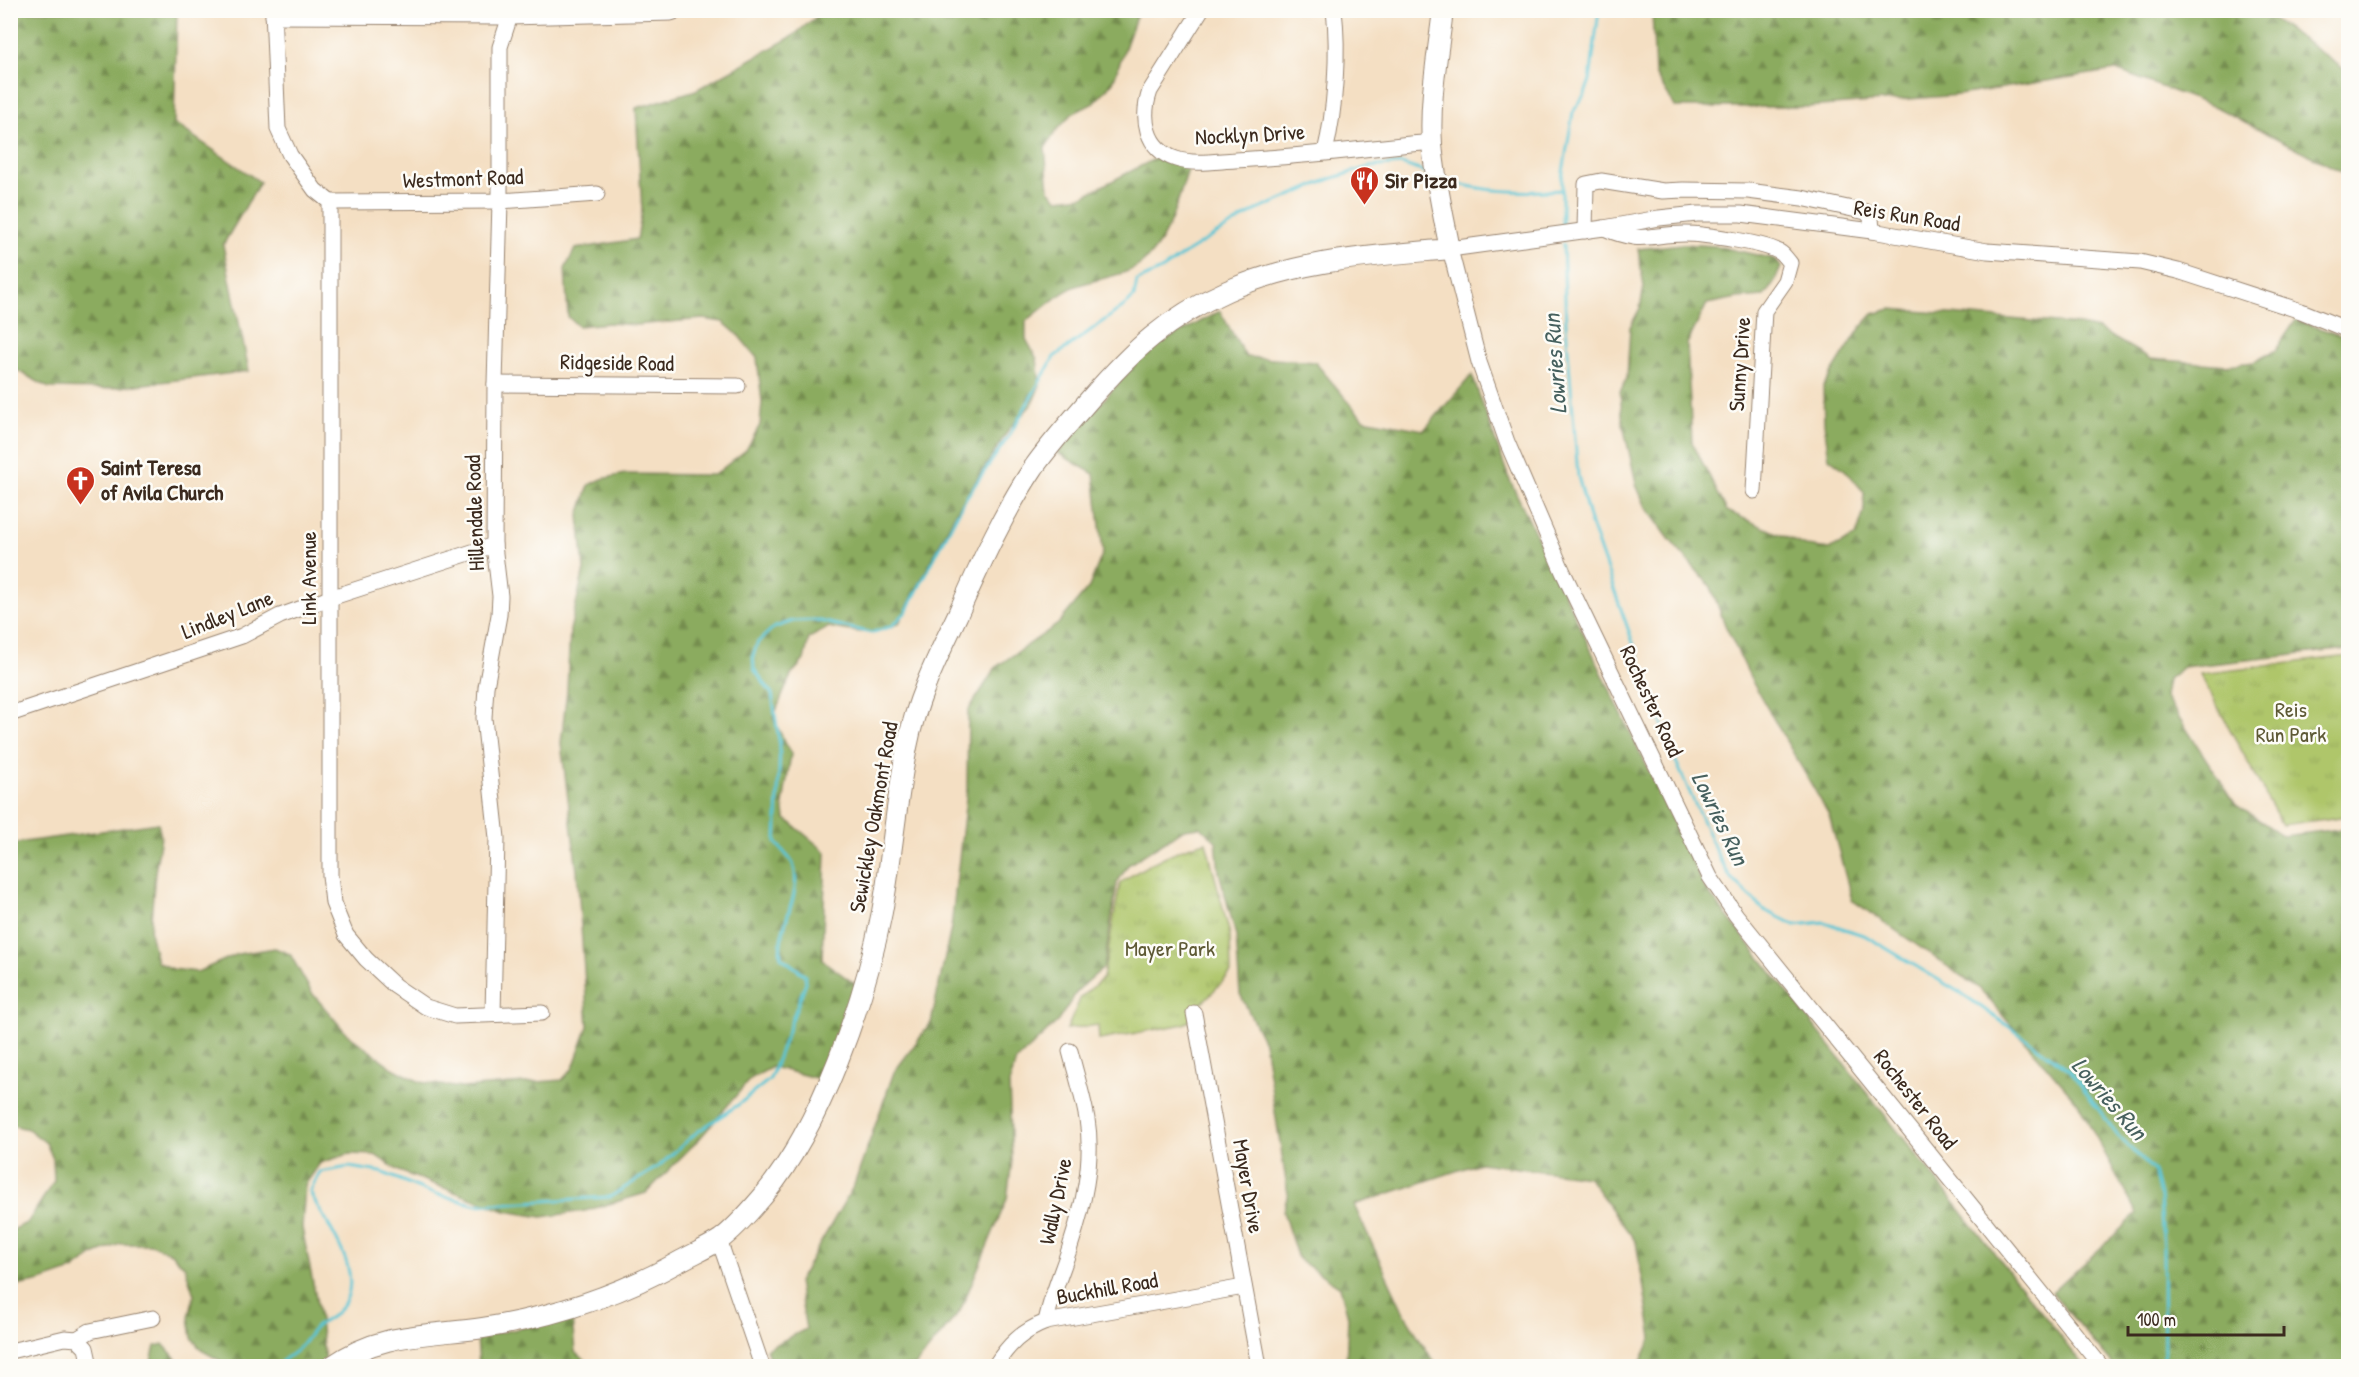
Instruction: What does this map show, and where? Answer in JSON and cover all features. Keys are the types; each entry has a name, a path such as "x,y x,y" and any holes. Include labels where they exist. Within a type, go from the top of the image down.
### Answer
{"main road":[{"name":"Rochester Road","path":"1443,10 1434,93 1432,142 1450,249"},
{"name":"Sewickley Oakmont Road","path":"332,1366 355,1352 384,1340 505,1324 591,1302 664,1270 719,1240 751,1209 783,1169 812,1117 856,1008 880,918 901,780 917,707 930,673 996,533 1043,455 1140,345 1167,324 1206,301 1279,271 1313,263 1343,258 1450,249"}],"street":[{"path":"330,202 315,190 290,155 278,129 273,13 671,13 680,10"},
{"name":"Nocklyn Drive","path":"1201,10 1150,91 1145,105 1147,128 1156,147 1176,159 1250,160 1432,142"},
{"name":"Nocklyn Drive","path":"1325,152 1332,108 1336,41 1334,10"},
{"name":"Hillendale Road","path":"493,1014 497,838 484,718 486,687 500,606 495,545 495,384 500,201 500,47 511,14"},
{"path":"1585,231 1586,184 1601,182 1664,191 1748,191 1834,203 1866,212 1871,217 1872,231"},
{"name":"Westmont Road","path":"330,202 500,201 597,194"},
{"name":"Link Avenue","path":"330,202 330,875 333,903 346,934 366,959 396,986 426,1007 455,1016 542,1013"},
{"name":"Reis Run Road","path":"1450,249 1585,231 1659,218 1697,214 1730,214 1872,231 1987,251 2140,262 2200,278 2301,311 2349,330"},
{"name":"Sunny Drive","path":"1604,228 1623,237 1637,239 1685,234 1755,245 1780,252 1790,263 1785,281 1764,311 1754,491"},
{"name":"Rochester Road","path":"1450,249 1479,362 1507,442 1563,572 1710,877 1736,915 2101,1366"},
{"name":"Ridgeside Road","path":"495,384 738,386"},
{"name":"Lindley Lane","path":"10,714 242,636 280,616 330,598 495,545"},
{"name":"Mayer Drive","path":"1194,1013 1259,1366"},
{"name":"Wally Drive","path":"1046,1322 1050,1301 1076,1226 1086,1184 1088,1163 1087,1120 1070,1051"},
{"path":"719,1240 762,1366"},
{"name":"Buckhill Road","path":"995,1366 1008,1346 1017,1338 1031,1328 1046,1322 1244,1287"},
{"path":"10,1351 64,1338 78,1339 90,1331 153,1318"},
{"path":"78,1339 86,1348 90,1366"}],"green space":[{"path":"10,11 177,11 174,123 260,182 223,245 249,371 104,389 49,388 11,367"},
{"path":"823,11 1138,11 1113,82 1094,103 1072,114 1056,131 1045,148 1049,190 1058,199 1083,196 1164,154 1191,161 1167,230 1160,243 1141,264 1128,271 1072,288 1026,321 1026,339 1037,359 1040,385 1032,404 1009,429 956,512 899,623 873,632 848,631 829,627 809,638 804,660 791,675 773,718 791,754 783,804 785,818 826,852 822,960 862,989 828,1081 772,1067 750,1079 701,1137 646,1193 585,1211 542,1217 505,1211 399,1171 375,1155 349,1154 320,1163 305,1185 302,1228 319,1313 325,1361 318,1366 230,1366 201,1350 192,1338 189,1317 194,1295 185,1267 171,1253 151,1244 120,1244 93,1255 73,1270 41,1281 11,1285 11,1231 28,1222 54,1181 53,1159 46,1143 28,1129 11,1125 10,844 158,823 161,837 155,872 150,932 157,962 173,969 197,972 238,954 275,948 290,954 312,993 347,1034 393,1068 420,1082 462,1088 562,1080 573,1068 588,1026 577,871 561,743 570,630 584,570 579,515 589,485 602,479 624,474 714,475 746,450 760,425 762,402 757,358 738,335 723,322 703,319 636,325 609,323 578,326 568,317 565,269 575,249 637,239 642,211 636,108 696,90 793,36"},
{"path":"1652,11 2262,11 2348,72 2348,175 2218,108 2116,70 1959,95 1808,107 1675,107 1655,74"},
{"path":"1682,244 1716,246 1775,259 1781,267 1774,283 1764,296 1707,304 1687,344 1692,442 1727,511 1806,546 1831,549 1856,536 1864,512 1864,492 1846,471 1829,458 1824,423 1823,387 1861,327 1873,314 1891,309 2080,325 2098,329 2151,359 2227,365 2254,362 2276,350 2296,320 2348,338 2348,649 2183,667 2168,679 2165,696 2236,805 2283,836 2348,828 2348,1366 2114,1366 2052,1293 2137,1214 2078,1103 1980,989 1852,900 1829,815 1754,685 1725,625 1711,587 1670,540 1646,507 1637,487 1623,425 1620,392 1627,378 1630,327 1640,308 1644,287 1638,249"},
{"path":"1220,311 1246,357 1315,362 1363,419 1424,430 1472,375 1508,476 1704,887 2084,1366 1639,1366 1652,1337 1636,1242 1588,1177 1480,1163 1354,1205 1404,1313 1436,1366 1346,1366 1348,1317 1340,1287 1298,1259 1283,1212 1288,1194 1264,1042 1240,994 1236,936 1219,872 1216,841 1200,827 1184,829 1128,865 1117,883 1104,967 1078,990 1058,1021 1016,1061 1009,1084 1012,1161 1007,1199 960,1311 915,1366 772,1366 766,1349 806,1329 798,1282 854,1185 894,1072 931,1023 951,928 967,789 968,711 996,667 1058,624 1089,587 1103,552 1094,474 1058,453 1146,351"},
{"name":"Reis Run Park","path":"2348,656 2348,816 2282,825 2200,674"},
{"name":"Mayer Park","path":"1206,842 1230,935 1231,973 1194,1011 1195,1018 1184,1024 1099,1040 1098,1025 1067,1029 1081,997 1103,978 1120,883 1161,858"},
{"path":"572,1318 575,1352 592,1366 479,1366 477,1337"},
{"path":"163,1344 180,1366 150,1366 155,1346"}],"waterway":[{"name":"Lowries Run","path":"1562,227 1562,178 1573,112 1585,94 1590,80 1599,10"},
{"path":"277,1366 299,1348 316,1327 337,1312 348,1297 350,1282 348,1266 334,1234 310,1192 320,1172 349,1167 381,1172 429,1192 476,1205 610,1197 659,1166 697,1132 738,1105 770,1079 806,982 805,975 781,957 782,934 793,899 795,876 792,861 776,842 780,747 772,694 754,669 753,655 758,642 773,628 793,621 816,620 871,633 892,626 906,612 966,498 1009,436 1054,357 1128,303 1134,297 1137,281 1163,269 1255,211 1330,179 1369,167 1401,164 1428,173"},
{"path":"1445,180 1503,191 1562,190"},
{"name":"Lowries Run","path":"1563,244 1566,325 1578,476 1591,525 1673,755 1720,860 1731,878 1764,910 1795,925 1824,922 1866,936 1967,997 2070,1070 2118,1136 2154,1171 2160,1196 2163,1246 2164,1366"}],"place":[{"name":"Sir Pizza","path":"1364,206"},
{"name":"Saint Teresa of Avila Church","path":"80,506"}]}
